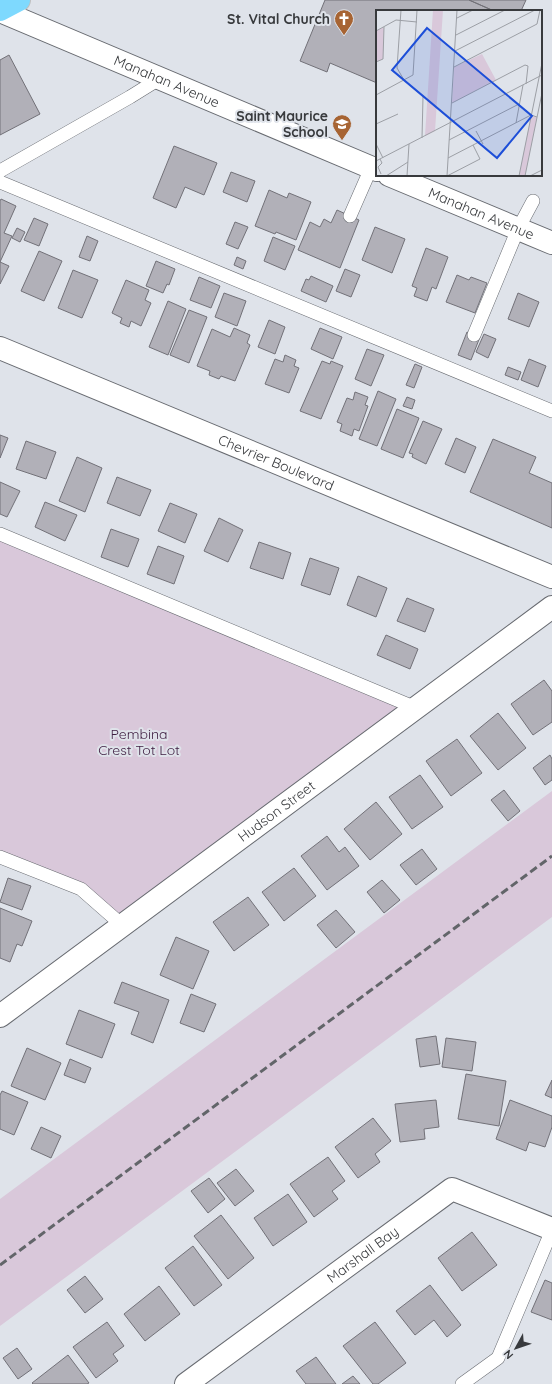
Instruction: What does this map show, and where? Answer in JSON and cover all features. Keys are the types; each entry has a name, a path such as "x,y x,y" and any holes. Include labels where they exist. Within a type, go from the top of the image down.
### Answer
{"main road":[{"path":"0,11 19,0"}],"street":[{"name":"Manahan Avenue","path":"0,11 376,170"},
{"name":"Manahan Avenue","path":"391,176 552,243"},
{"name":"Chevrier Boulevard","path":"0,348 552,577"},
{"name":"Hudson Street","path":"0,1016 552,607"},
{"name":"Marshall Bay","path":"186,1384 452,1189 552,1229"}],"lane":[{"path":"0,171 159,79"},
{"path":"350,216 376,176"},
{"path":"0,182 552,410"},
{"path":"474,335 518,229 533,201"},
{"path":"0,534 416,708"},
{"path":"0,857 81,890 122,925"},
{"path":"462,1384 498,1358 552,1229"}],"green space":[{"name":"Pembina Crest Tot Lot","path":"0,534 416,708 122,925 81,889 0,857"},
{"path":"552,791 552,917 0,1326 0,1199"}],"building":[{"name":"St. Vital Church","path":"325,0 469,0 492,10 376,10 376,83 330,63 327,72 300,61"},
{"path":"469,0 526,0 521,10 492,10"},
{"path":"9,55 40,114 0,135 0,60"},
{"path":"174,146 217,163 204,195 185,187 176,208 153,198"},
{"path":"231,172 255,181 247,202 223,192"},
{"path":"269,190 287,198 289,193 311,202 296,240 255,226"},
{"path":"1,199 16,206 4,233 12,236 0,262"},
{"path":"337,210 359,220 340,268 298,250 310,222 320,227 324,219 331,223"},
{"path":"34,218 48,224 39,246 24,240"},
{"path":"235,222 248,227 238,249 226,244"},
{"path":"375,227 405,239 392,273 362,260"},
{"path":"17,228 25,232 20,242 12,238"},
{"path":"87,236 98,241 90,261 79,257"},
{"path":"273,237 295,246 285,270 264,261"},
{"path":"426,248 448,257 436,289 432,287 427,301 414,296 417,288 412,286"},
{"path":"39,251 62,261 44,301 21,291"},
{"path":"237,257 246,261 243,269 234,265"},
{"path":"156,261 175,269 169,285 167,284 163,293 146,286"},
{"path":"0,262 9,266 0,284"},
{"path":"345,269 360,275 351,297 336,291"},
{"path":"73,270 98,280 82,318 58,308"},
{"path":"457,275 469,280 471,277 487,283 475,313 446,302"},
{"path":"311,276 333,286 326,302 301,291 306,279 309,280"},
{"path":"199,277 220,286 211,308 190,300"},
{"path":"126,280 149,290 145,300 151,303 141,326 131,321 129,327 120,323 122,318 112,313"},
{"path":"224,293 246,301 237,326 215,317"},
{"path":"518,293 539,302 529,327 508,319"},
{"path":"168,301 186,309 168,355 149,347"},
{"path":"189,310 207,317 189,363 170,355"},
{"path":"269,320 285,327 275,354 258,347"},
{"path":"234,328 250,335 247,343 250,345 235,381 221,376 219,379 209,375 210,371 197,366 212,329 230,337"},
{"path":"320,328 342,337 333,359 311,349"},
{"path":"467,332 480,337 471,360 458,355"},
{"path":"484,334 496,339 488,358 476,352"},
{"path":"367,349 384,355 371,386 355,379"},
{"path":"285,355 296,360 294,366 299,368 289,393 265,384 275,359 283,362"},
{"path":"529,359 546,366 538,387 521,380"},
{"path":"322,361 330,364 331,361 343,366 321,419 300,411"},
{"path":"415,364 422,367 414,388 406,385"},
{"path":"508,367 521,372 518,380 505,375"},
{"path":"378,391 396,399 377,446 359,439"},
{"path":"355,392 368,397 365,405 368,406 359,431 354,429 352,436 340,431 342,424 337,422 347,398 353,400"},
{"path":"407,397 415,400 412,409 403,406"},
{"path":"397,409 419,418 403,458 381,449"},
{"path":"423,421 442,429 426,464 412,457 413,454 409,453"},
{"path":"0,435 8,438 0,458"},
{"path":"456,438 476,447 465,473 445,464"},
{"path":"493,439 536,457 529,473 552,483 552,528 470,492"},
{"path":"26,441 56,452 46,479 16,469"},
{"path":"77,457 102,468 85,512 59,501"},
{"path":"117,477 151,490 140,516 107,503"},
{"path":"0,482 20,491 7,517 0,514"},
{"path":"45,502 77,515 65,541 35,527"},
{"path":"170,503 197,514 185,543 158,531"},
{"path":"219,518 243,530 228,562 204,551"},
{"path":"111,529 139,539 128,567 101,557"},
{"path":"259,542 291,553 283,579 250,568"},
{"path":"158,546 184,556 174,584 147,574"},
{"path":"310,558 339,568 330,595 301,585"},
{"path":"358,576 387,588 376,617 347,605"},
{"path":"407,598 434,609 425,632 397,621"},
{"path":"386,635 418,649 410,669 377,655"},
{"path":"544,680 552,691 552,722 533,735 511,704"},
{"path":"498,713 526,748 498,770 470,736"},
{"path":"457,739 482,773 451,796 426,761"},
{"path":"550,755 552,759 552,780 545,785 533,768"},
{"path":"420,775 443,807 412,829 389,797"},
{"path":"504,790 520,811 508,821 491,800"},
{"path":"376,802 402,834 370,860 344,829"},
{"path":"327,836 339,852 345,847 359,866 327,890 301,856"},
{"path":"422,849 437,869 416,885 400,865"},
{"path":"294,868 316,896 284,921 262,892"},
{"path":"8,878 31,886 22,910 0,902"},
{"path":"382,880 400,900 384,913 367,892"},
{"path":"248,897 269,925 234,951 213,922"},
{"path":"0,908 32,921 22,946 17,944 10,962 0,958"},
{"path":"336,910 355,932 336,948 317,925"},
{"path":"176,937 209,951 193,989 160,975"},
{"path":"122,982 169,1000 153,1043 131,1034 139,1012 114,1003"},
{"path":"191,994 216,1004 204,1032 180,1023"},
{"path":"79,1010 115,1024 102,1058 66,1044"},
{"path":"436,1036 440,1064 420,1067 416,1039"},
{"path":"446,1038 476,1042 472,1071 442,1067"},
{"path":"27,1048 61,1063 45,1100 11,1086"},
{"path":"70,1059 91,1068 85,1083 64,1075"},
{"path":"466,1074 506,1081 499,1126 458,1119"},
{"path":"552,1080 552,1098 545,1095"},
{"path":"2,1091 28,1102 14,1135 0,1129 0,1095"},
{"path":"436,1100 439,1127 424,1129 425,1139 400,1142 395,1104"},
{"path":"510,1100 552,1116 552,1127 545,1147 529,1142 526,1151 496,1139"},
{"path":"373,1118 391,1141 375,1154 380,1162 358,1178 335,1147"},
{"path":"41,1127 61,1136 51,1158 31,1149"},
{"path":"328,1157 345,1181 332,1191 338,1199 314,1217 290,1184"},
{"path":"236,1169 254,1191 235,1206 217,1183"},
{"path":"209,1178 225,1199 208,1213 191,1191"},
{"path":"288,1194 307,1222 273,1246 254,1218"},
{"path":"221,1215 254,1258 228,1279 194,1236"},
{"path":"472,1232 497,1265 462,1291 438,1258"},
{"path":"193,1246 222,1285 194,1306 165,1268"},
{"path":"85,1276 103,1299 85,1313 67,1290"},
{"path":"545,1280 552,1283 552,1320 531,1312"},
{"path":"430,1285 461,1325 447,1337 434,1320 415,1335 396,1311"},
{"path":"159,1286 180,1314 145,1341 124,1314"},
{"path":"107,1322 124,1346 113,1354 118,1361 96,1378 73,1347"},
{"path":"375,1322 406,1363 378,1384 373,1384 343,1346"},
{"path":"17,1348 32,1369 18,1379 3,1358"},
{"path":"68,1355 89,1383 32,1383"},
{"path":"316,1357 336,1384 306,1384 296,1371"},
{"path":"353,1376 360,1384 342,1384"}],"railway":[{"path":"0,1265 552,856"}],"place":[{"name":"St. Vital Church","path":"344,36"},
{"name":"Saint Maurice School","path":"342,141"}]}
